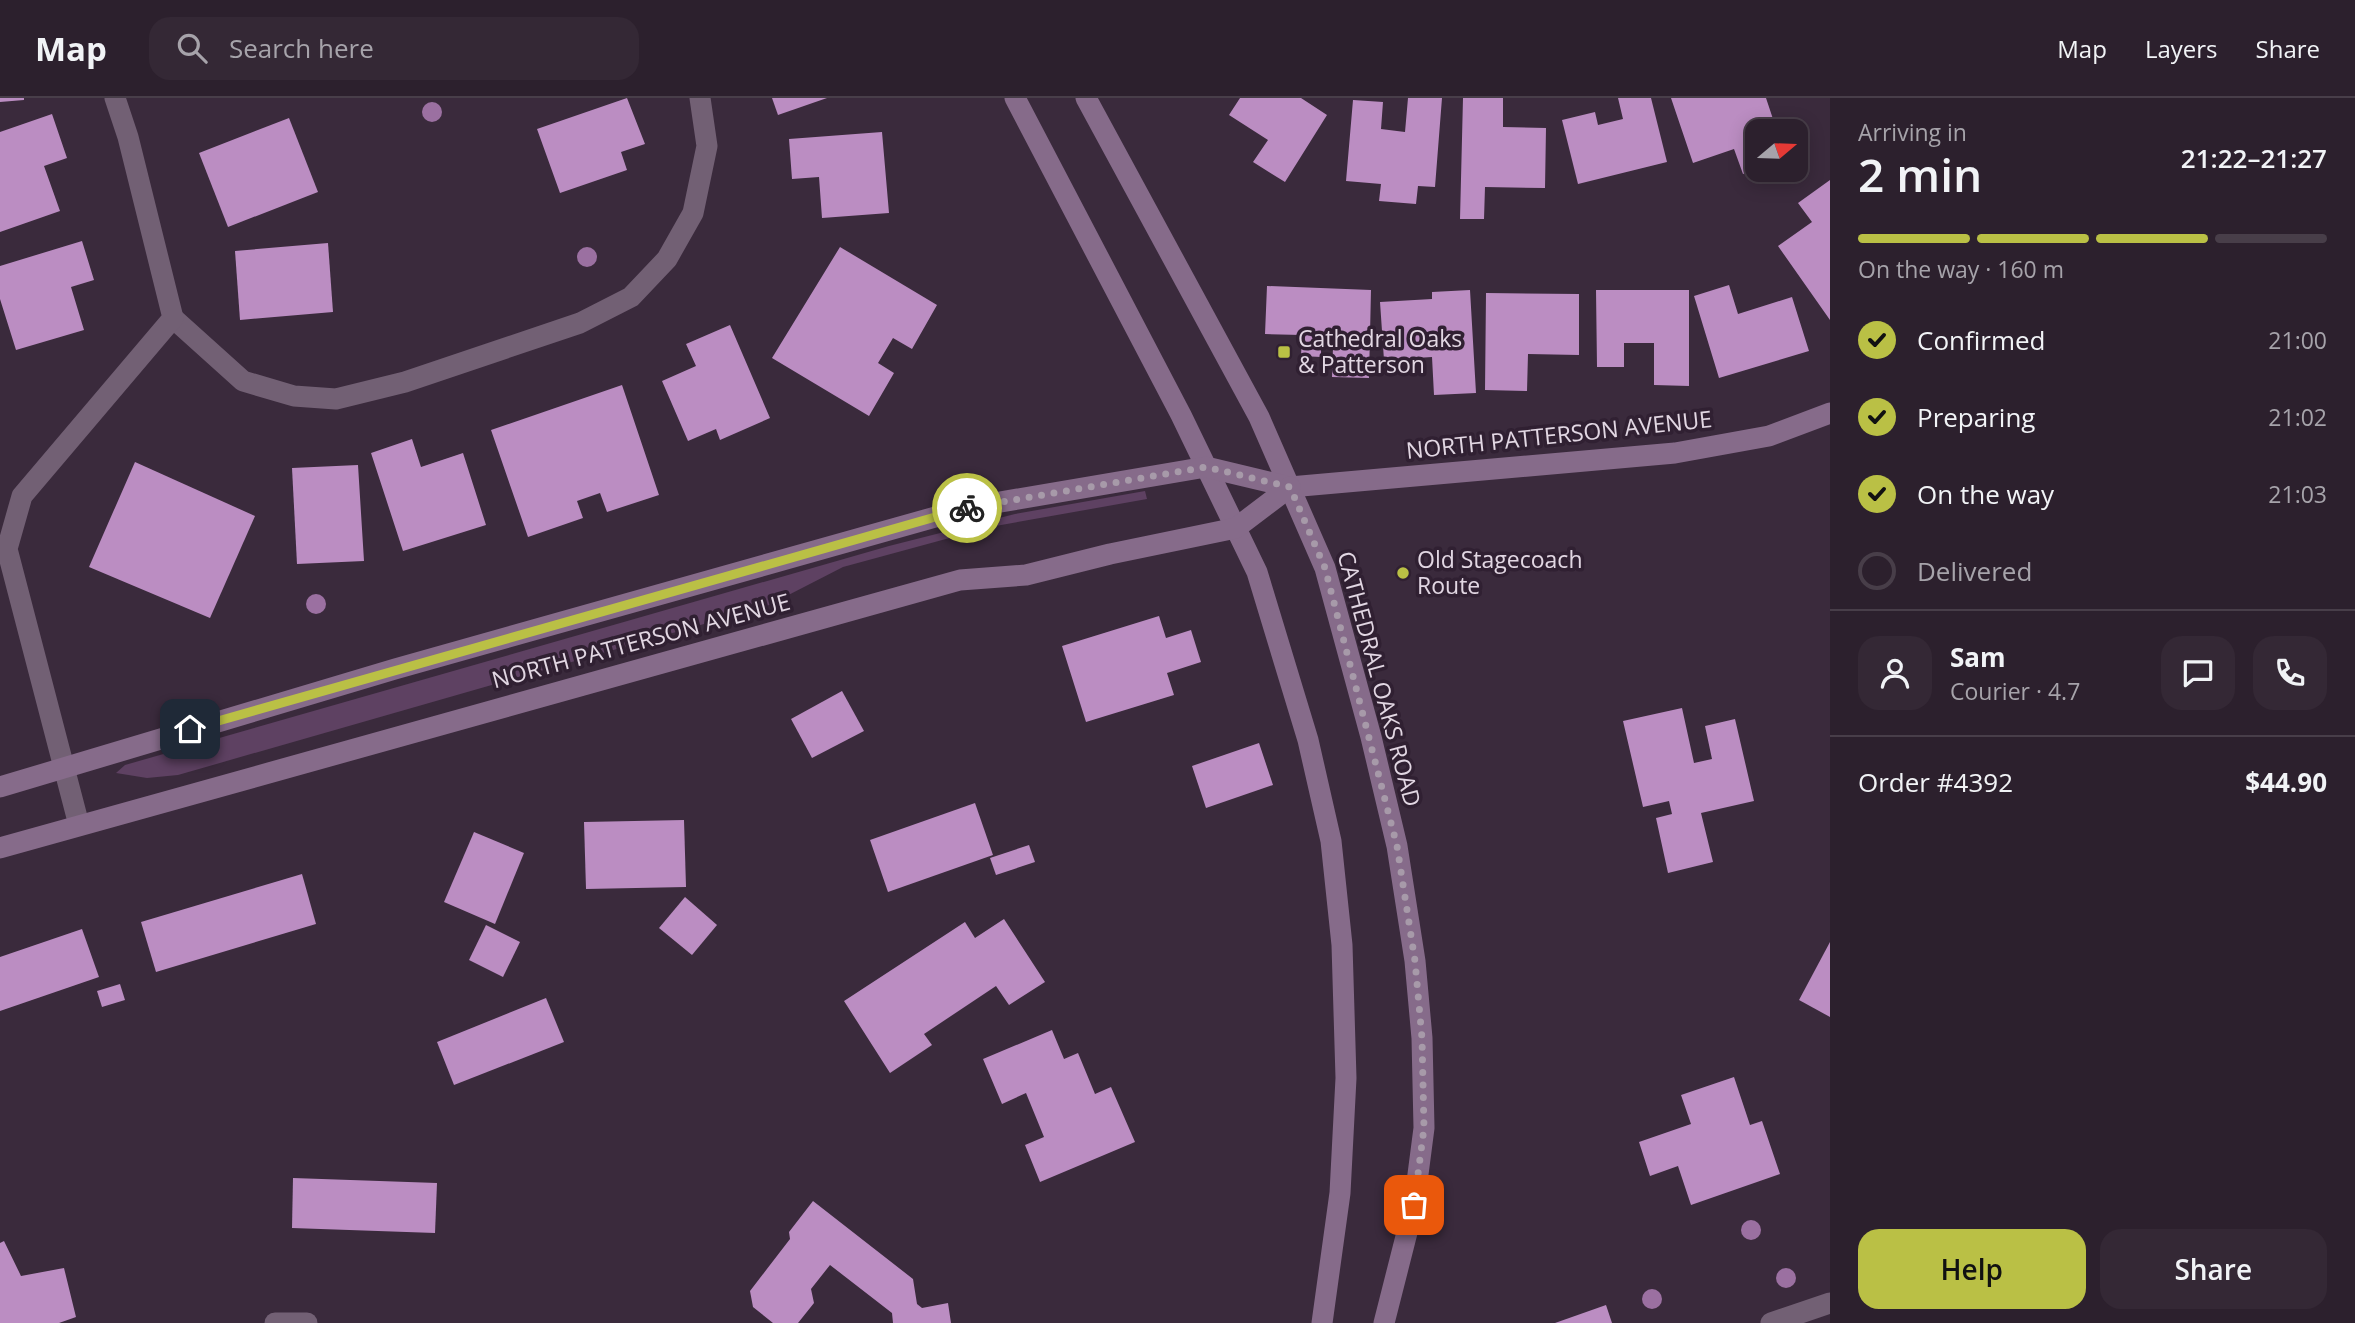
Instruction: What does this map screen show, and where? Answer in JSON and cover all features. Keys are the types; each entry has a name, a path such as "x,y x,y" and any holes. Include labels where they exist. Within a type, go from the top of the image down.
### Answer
{"main road":[{"path":"1015,98 1206,467 1257,572 1308,740 1331,841 1342,946 1346,1078 1340,1193 1322,1323"},
{"name":"CATHEDRAL OAKS ROAD","path":"1086,98 1259,417 1325,568 1371,737 1397,846 1415,961 1422,1038 1424,1128 1414,1205 1384,1323"},
{"name":"NORTH PATTERSON AVENUE","path":"0,787 395,669 971,507 1206,467 1290,487 1675,453 1769,436 1830,413"},
{"name":"NORTH PATTERSON AVENUE","path":"0,848 960,580 1026,575 1110,554 1236,528 1290,487"}],"street":[{"path":"115,98 128,137 173,318 243,382 294,396 336,399 405,382 580,323 631,297 667,259 693,213 707,145 700,98"},
{"path":"79,825 7,549 22,496 173,318"},
{"path":"1770,1323 1830,1303"},
{"path":"275,1323 307,1323"}],"shaded area":[{"path":"1145,491 1147,499 990,527 843,567 767,606 178,775 147,778 116,773 125,765 889,546 1015,514"}],"building":[{"path":"0,98 24,98 24,100 0,102"},
{"path":"627,98 645,144 621,152 627,170 560,193 537,129"},
{"path":"772,98 827,98 778,115"},
{"path":"1240,98 1301,98 1327,115 1285,182 1253,162 1268,140 1229,115"},
{"path":"1408,98 1442,98 1435,187 1418,186 1416,204 1379,201 1381,184 1346,181 1353,100 1383,102 1381,129 1405,132"},
{"path":"1463,98 1503,98 1503,127 1546,128 1545,188 1485,187 1484,219 1460,219"},
{"path":"1618,98 1651,98 1667,162 1578,184 1562,120 1595,112 1598,125 1623,119"},
{"path":"1671,98 1766,98 1773,119 1745,119 1745,173 1743,174 1734,149 1693,163"},
{"path":"52,114 67,158 44,166 60,211 0,232 0,132"},
{"path":"289,118 318,192 228,227 199,153"},
{"path":"882,132 889,213 822,218 819,177 792,179 789,139"},
{"path":"1830,180 1830,320 1778,246 1812,222 1798,203"},
{"path":"82,241 94,280 71,287 84,330 16,350 0,299 0,266"},
{"path":"328,243 333,312 240,320 235,251"},
{"path":"840,247 937,305 912,349 893,338 878,363 894,373 869,416 772,358"},
{"path":"1729,285 1738,314 1792,297 1809,351 1719,378 1694,296"},
{"path":"1267,286 1371,290 1369,378 1332,377 1333,347 1321,347 1321,357 1301,356 1302,335 1265,334"},
{"path":"1470,290 1476,393 1434,395 1432,357 1384,360 1380,302 1432,299 1432,292"},
{"path":"1596,290 1689,290 1689,386 1654,385 1654,343 1624,343 1624,367 1597,367"},
{"path":"1486,293 1579,294 1579,355 1528,354 1527,391 1485,390"},
{"path":"730,325 770,418 720,440 716,429 688,441 662,381 696,366 686,344"},
{"path":"622,385 659,495 607,512 600,493 577,501 583,518 528,537 491,430"},
{"path":"412,439 421,467 463,453 486,525 403,551 371,453"},
{"path":"135,462 255,516 210,618 89,567"},
{"path":"358,465 364,561 297,564 292,468"},
{"path":"1159,616 1166,638 1191,630 1201,662 1167,673 1174,695 1086,722 1062,646"},
{"path":"842,691 864,731 812,758 791,719"},
{"path":"1682,708 1694,763 1712,759 1705,726 1735,719 1754,801 1701,813 1713,862 1668,873 1656,818 1672,814 1669,801 1643,807 1623,721"},
{"path":"1259,743 1273,785 1206,808 1192,766"},
{"path":"975,803 993,855 888,892 870,840"},
{"path":"684,820 686,887 586,889 584,822"},
{"path":"474,832 524,853 495,924 444,902"},
{"path":"1029,845 1035,862 996,875 990,858"},
{"path":"302,874 316,924 156,972 141,922"},
{"path":"685,897 717,925 692,955 659,928"},
{"path":"1004,919 1045,982 1009,1005 996,986 924,1034 932,1045 890,1073 844,1001 965,922 975,938"},
{"path":"486,925 520,942 503,977 469,960"},
{"path":"82,929 99,977 0,1011 0,957"},
{"path":"1830,942 1830,1017 1799,1000"},
{"path":"120,984 125,1000 102,1007 97,991"},
{"path":"546,998 564,1042 454,1085 437,1042"},
{"path":"1052,1030 1064,1059 1078,1053 1095,1094 1111,1087 1135,1142 1040,1182 1025,1145 1044,1137 1026,1093 1002,1104 983,1059"},
{"path":"1734,1077 1750,1125 1762,1121 1780,1174 1691,1205 1678,1166 1650,1176 1639,1142 1691,1124 1681,1095"},
{"path":"293,1178 437,1183 435,1233 292,1228"},
{"path":"813,1201 913,1279 917,1304 922,1308 948,1303 951,1323 893,1323 892,1313 830,1265 811,1289 814,1303 798,1323 773,1323 753,1307 750,1291 790,1239 789,1232"},
{"path":"4,1241 21,1276 64,1268 76,1317 59,1323 0,1323 0,1243"},
{"path":"1606,1305 1612,1323 1555,1323"}],"way so far":[{"path":"967,508 1206,467 1290,487 1325,568 1371,737 1397,846 1415,961 1422,1038 1424,1128 1414,1205"}],"place":[{"name":"Cathedral Oaks & Patterson","path":"1284,352"},
{"name":"Old Stagecoach Route","path":"1403,573"}],"route":[{"path":"190,729 967,508"}]}
